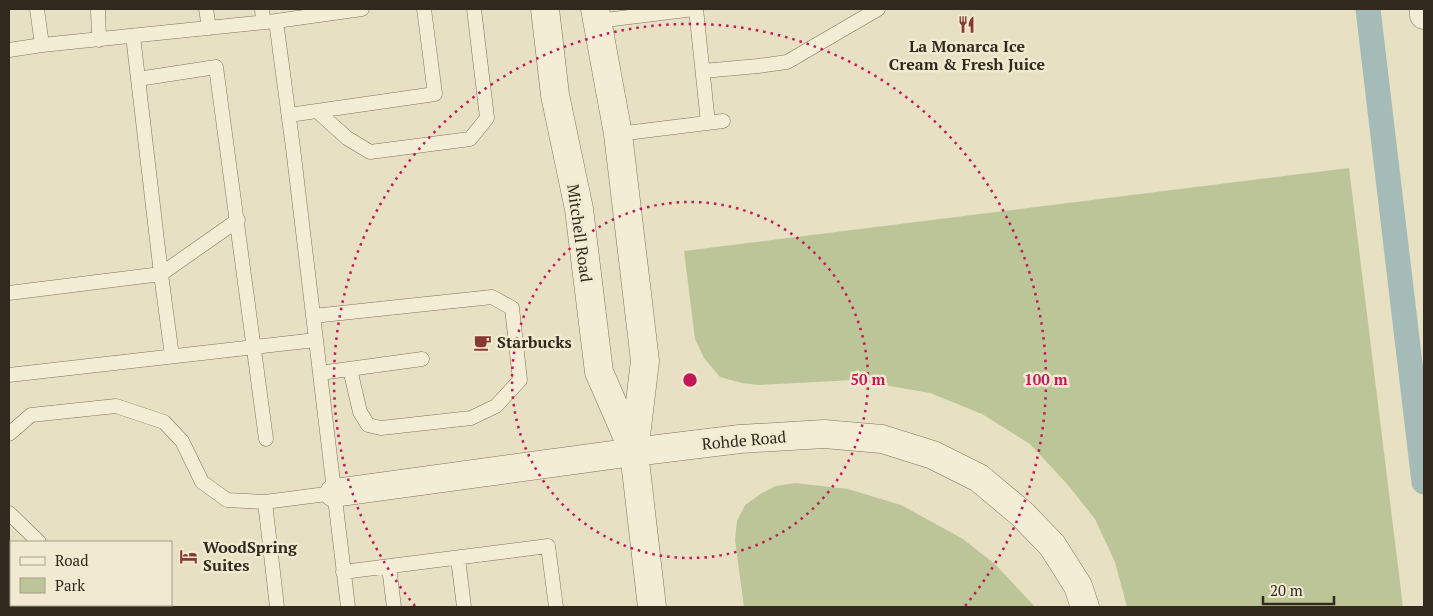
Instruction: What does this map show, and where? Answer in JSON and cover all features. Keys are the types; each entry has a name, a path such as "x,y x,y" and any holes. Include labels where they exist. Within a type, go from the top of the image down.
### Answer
{"street":[{"name":"Mitchell Road","path":"545,9 555,95 579,209 599,372 634,452"},
{"path":"1424,9 1424,15"},
{"name":"Mitchell Road","path":"596,15 618,134 645,361 634,452 652,607"},
{"name":"Rohde Road","path":"334,493 740,439 824,434 882,438 932,455 979,478 1022,514 1052,545 1078,586 1085,607"}],"lane":[{"path":"37,9 42,46"},
{"path":"98,9 99,40"},
{"path":"206,9 209,28"},
{"path":"9,50 209,28 267,17 362,9"},
{"path":"289,115 435,94 424,9"},
{"path":"317,111 347,138 370,152 470,139 487,118 474,9"},
{"path":"596,15 695,9 708,123"},
{"path":"703,70 787,62 878,9"},
{"path":"267,17 289,115 348,607"},
{"path":"133,36 160,274 172,356"},
{"path":"138,79 216,67 266,439"},
{"path":"618,134 723,121"},
{"path":"9,293 160,274 238,220"},
{"path":"313,316 492,297 512,308 520,380 496,406 471,418 381,428 368,425 360,412 350,369"},
{"path":"9,375 316,340"},
{"path":"320,373 422,359"},
{"path":"9,434 31,414 116,406 164,422 182,441 202,482 227,500 264,502 334,493"},
{"path":"264,502 277,607"},
{"path":"9,513 38,541"},
{"path":"344,572 548,546 556,607"},
{"path":"458,558 460,606"},
{"path":"389,567 394,607"}],"green space":[{"path":"1349,168 1403,607 1127,607 1115,562 1095,519 1068,485 1030,444 982,414 930,393 855,380 758,385 742,383 720,377 704,358 695,339 684,251"},
{"path":"795,483 848,489 901,505 963,539 996,565 1035,607 744,607 735,540 737,521 745,505 762,493 776,486"}],"waterway":[{"path":"1368,9 1424,482"}],"place":[{"name":"La Monarca Ice Cream & Fresh Juice","path":"967,24"},
{"name":"Starbucks","path":"483,342"},
{"name":"WoodSpring Suites","path":"189,556"}]}
